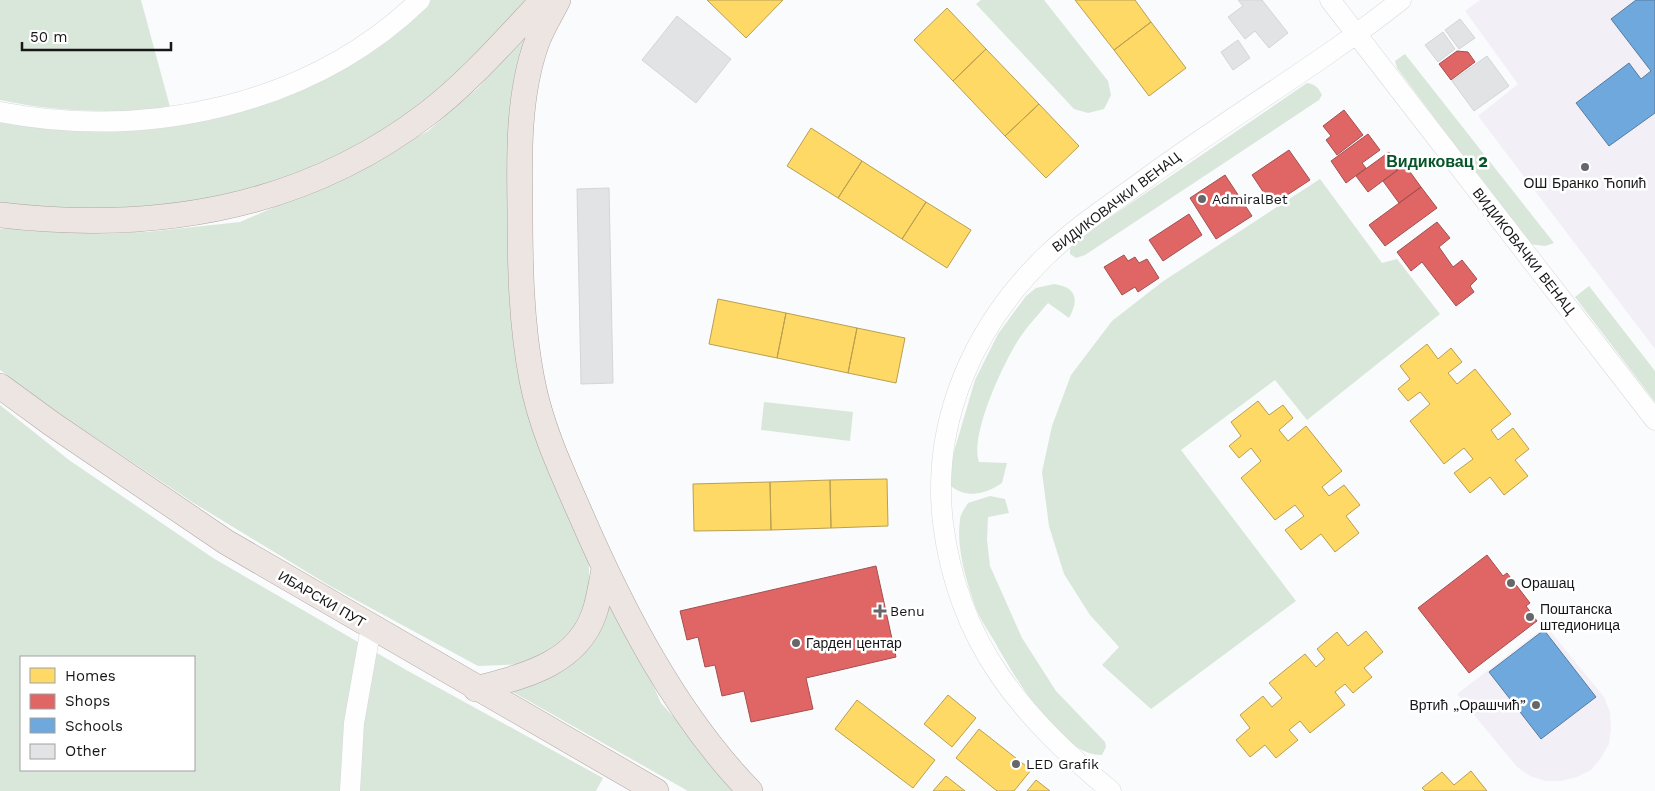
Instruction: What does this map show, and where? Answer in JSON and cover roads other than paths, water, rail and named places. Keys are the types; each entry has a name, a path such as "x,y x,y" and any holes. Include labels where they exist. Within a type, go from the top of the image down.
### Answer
{"main road":[{"path":"0,215 41,220 117,222 185,215 250,203 317,180 342,168 400,133 428,113 476,70 544,0"},
{"path":"558,0 537,42 523,105 520,189 521,296 532,381 543,424 561,471 604,569 638,632 684,707 714,750 750,791"},
{"name":"ИБАРСКИ ПУТ","path":"0,386 52,424 226,542 476,689 656,791"},
{"path":"476,689 538,671 560,659 574,646 594,615 604,569"}],"street":[{"path":"0,112 31,118 135,121 174,118 235,104 283,87 352,51 404,15 420,0"},
{"name":"ВИДИКОВАЧКИ ВЕНАЦ","path":"1330,0 1655,420"},
{"name":"ВИДИКОВАЧКИ ВЕНАЦ","path":"1111,791 1051,737 1020,705 984,653 965,612 949,556 941,488 943,449 958,390 976,346 991,322 1047,254 1084,224 1183,151 1356,35 1401,0"},
{"path":"350,791 354,723 371,627"}],"place":[{"name":"ОШ Бранко Ћопић","path":"1585,167"},
{"name":"AdmiralBet","path":"1202,199"},
{"name":"Орашац","path":"1511,583"},
{"name":"Benu","path":"880,611"},
{"name":"Поштанска штедионица","path":"1530,617"},
{"name":"Гарден центар","path":"796,643"},
{"name":"Вртић „Орашчић”","path":"1536,705"},
{"name":"LED Grafik","path":"1016,764"}],"district":[{"name":"Видиковац 2","path":"1437,161"}]}
